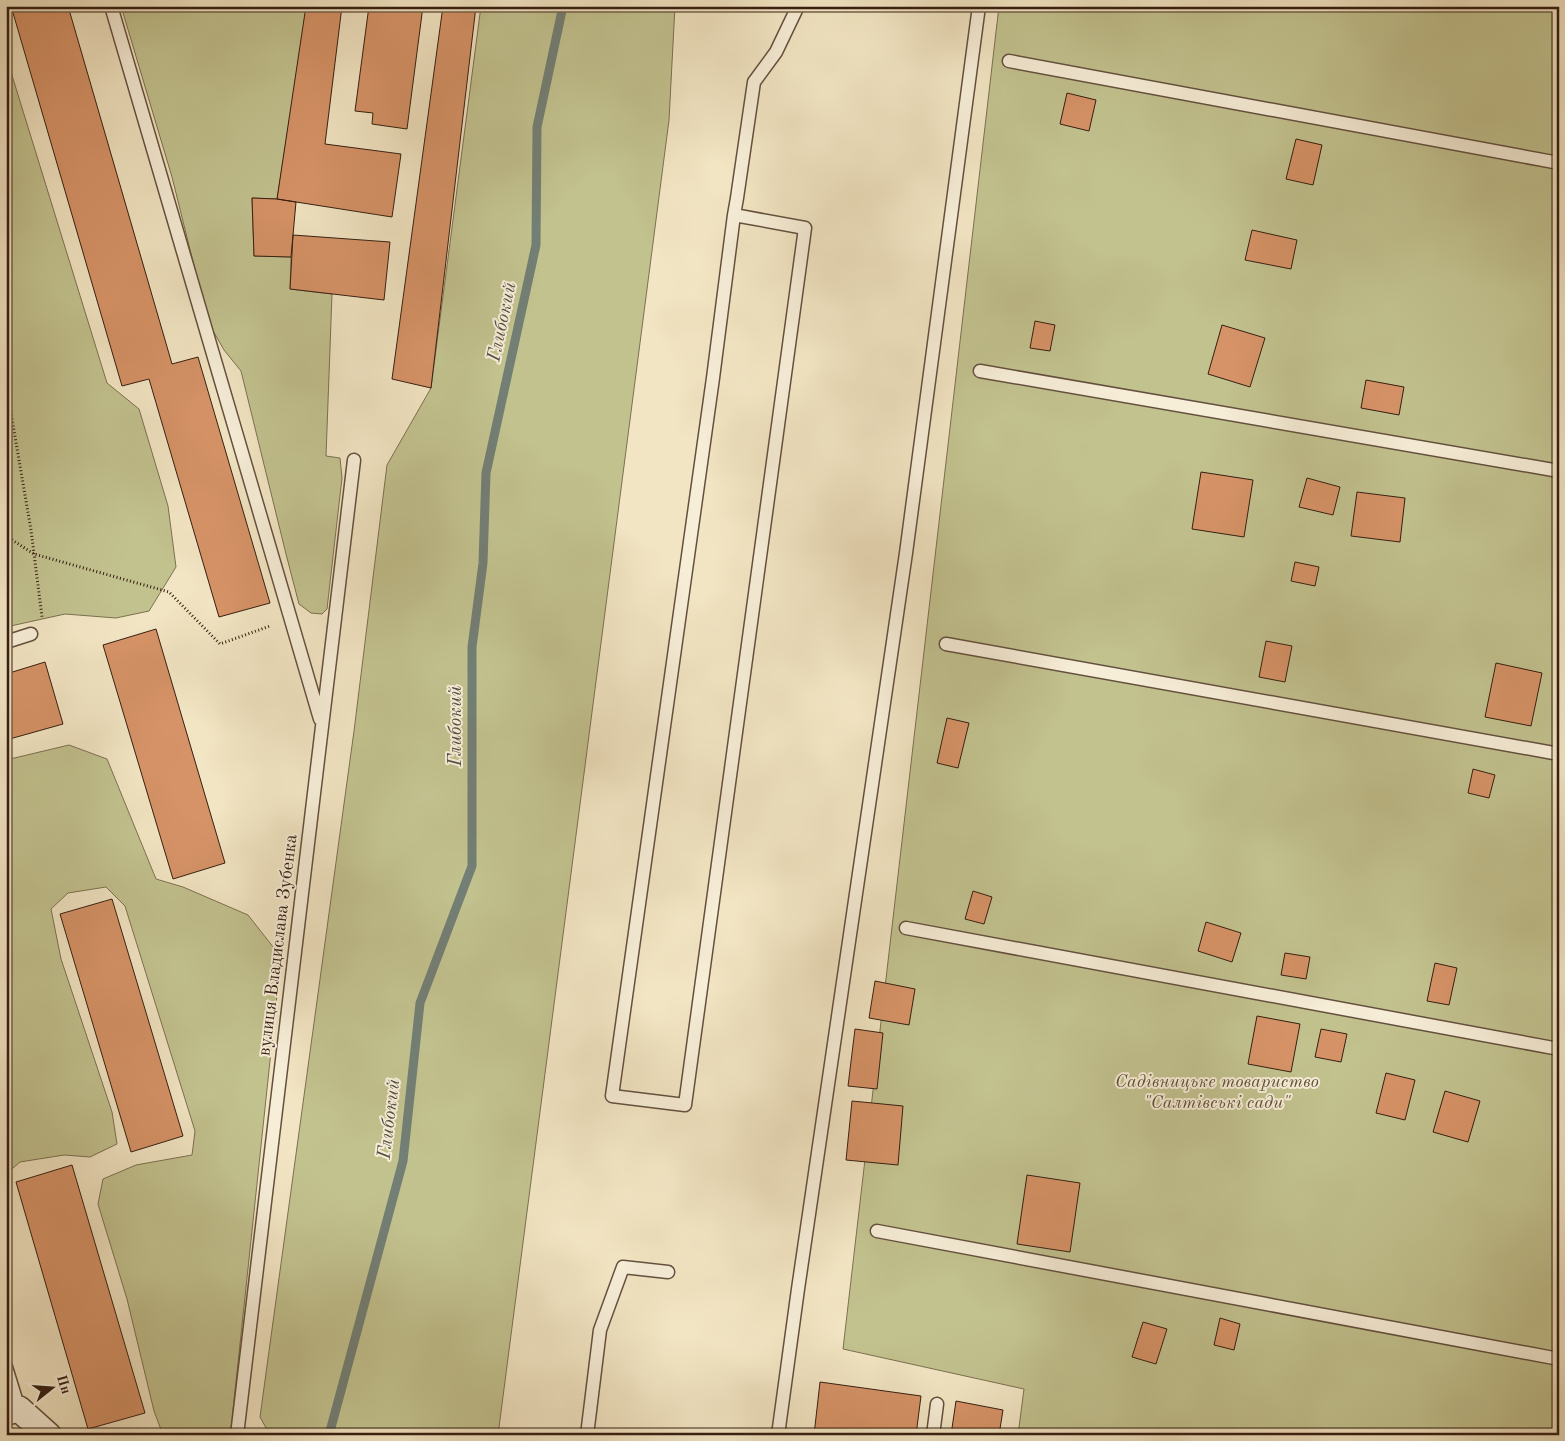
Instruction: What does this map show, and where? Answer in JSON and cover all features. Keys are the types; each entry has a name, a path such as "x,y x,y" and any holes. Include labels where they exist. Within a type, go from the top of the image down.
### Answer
{"street":[{"path":"12,1411 48,1435"}],"lane":[{"path":"111,6 322,725"},
{"path":"734,215 806,228 685,1104 612,1096 713,378 734,215 754,82 776,52 798,6"},
{"path":"778,1435 906,553 979,6"},
{"path":"1009,61 1559,163"},
{"path":"980,371 1559,470"},
{"name":"вулиця Владислава Зубенка","path":"237,1435 354,460"},
{"path":"6,642 31,634"},
{"path":"946,644 1559,754"},
{"path":"906,928 1559,1049"},
{"path":"877,1230 1559,1359"},
{"path":"587,1435 600,1330 623,1268 668,1272"},
{"path":"6,1367 12,1411"},
{"path":"933,1435 937,1404"}],"path":[{"path":"6,384 31,530 43,625 31,634"},
{"path":"6,536 34,554 169,592 220,644 291,619"}],"green space":[{"path":"121,6 308,6 277,199 252,198 254,256 291,257 290,289 332,294 326,456 340,458 342,478 327,609 322,614 311,613 299,604 241,371 224,350 208,322 172,177"},
{"path":"481,6 675,6 669,120 498,1435 270,1435 260,1417 354,731 387,465 431,388"},
{"name":"Садівницьке товариство \"Салтівські сади\"","path":"999,6 1559,6 1559,1435 1018,1435 1024,1389 843,1349"},
{"path":"6,56 107,383 139,409 168,506 176,567 149,611 116,618 65,614 6,627"},
{"path":"69,745 107,759 156,879 183,887 248,915 281,957 231,1429 221,1435 163,1435 154,1411 127,1299 98,1204 103,1179 136,1165 192,1155 195,1131 125,906 106,887 68,893 51,909 61,959 112,1112 117,1144 90,1157 64,1155 20,1162 6,1174 6,760"}],"building":[{"path":"11,6 68,6 172,364 198,357 270,603 219,617 149,379 122,386"},
{"path":"306,6 342,6 325,144 401,154 392,217 277,199"},
{"path":"369,6 423,6 407,129 372,124 373,113 355,111"},
{"path":"443,6 476,6 431,388 392,379"},
{"path":"1067,93 1096,100 1089,131 1060,124"},
{"path":"1296,139 1322,145 1313,185 1286,179"},
{"path":"252,198 296,202 291,257 254,256"},
{"path":"1252,230 1297,240 1291,269 1245,260"},
{"path":"293,235 390,242 384,300 290,289"},
{"path":"1035,321 1055,325 1050,351 1030,348"},
{"path":"1222,325 1265,338 1250,387 1208,374"},
{"path":"1366,380 1404,387 1399,415 1361,408"},
{"path":"1201,472 1253,480 1244,537 1192,529"},
{"path":"1307,478 1340,487 1333,515 1299,507"},
{"path":"1357,492 1405,498 1400,542 1351,536"},
{"path":"1295,562 1319,567 1315,586 1291,581"},
{"path":"156,629 225,863 173,879 103,645"},
{"path":"1266,641 1292,646 1285,682 1259,677"},
{"path":"45,662 63,724 6,740 6,674"},
{"path":"1496,663 1542,673 1531,726 1485,717"},
{"path":"947,718 969,723 958,768 937,763"},
{"path":"1473,769 1495,775 1489,798 1468,793"},
{"path":"973,891 992,897 984,924 965,919"},
{"path":"112,899 183,1136 131,1152 60,914"},
{"path":"1206,922 1241,933 1232,962 1198,951"},
{"path":"1285,953 1310,957 1306,979 1281,975"},
{"path":"1435,963 1457,968 1449,1005 1427,1001"},
{"path":"875,981 915,989 909,1025 869,1018"},
{"path":"1257,1016 1300,1024 1291,1072 1248,1064"},
{"path":"855,1029 883,1033 877,1089 848,1086"},
{"path":"1321,1029 1347,1034 1341,1062 1315,1057"},
{"path":"1386,1073 1415,1080 1405,1120 1376,1113"},
{"path":"1445,1091 1480,1101 1468,1142 1433,1132"},
{"path":"852,1101 903,1106 898,1165 846,1160"},
{"path":"72,1165 145,1413 88,1429 16,1182"},
{"path":"1027,1175 1080,1183 1070,1252 1017,1244"},
{"path":"1220,1318 1240,1324 1234,1350 1214,1345"},
{"path":"1143,1322 1167,1329 1156,1364 1132,1357"},
{"path":"820,1382 921,1396 916,1435 814,1435"},
{"path":"956,1401 1003,1410 999,1435 951,1435"}],"waterway":[{"name":"Глибокий","path":"329,1435 403,1161 420,1003 472,866 472,647 483,563 486,473 536,245 537,127 563,6"}]}
